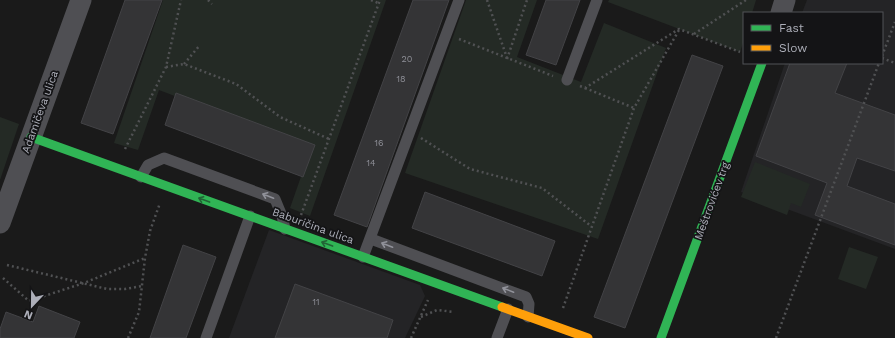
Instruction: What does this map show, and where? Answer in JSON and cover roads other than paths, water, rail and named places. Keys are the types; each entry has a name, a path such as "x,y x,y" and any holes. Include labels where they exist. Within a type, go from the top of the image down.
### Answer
{"street":[{"name":"Adamičeva ulica","path":"0,223 80,0"},
{"path":"781,12 785,0"},
{"name":"Meštrovićev trg","path":"661,338 762,64"},
{"name":"Baburičina ulica","path":"31,137 588,338"}],"lane":[{"path":"364,257 459,0"},
{"path":"567,80 597,0"},
{"path":"141,177 148,165 164,158 275,199 289,231"},
{"path":"206,338 250,216"},
{"path":"370,238 526,297 529,304 528,317"},
{"path":"497,338 508,309"}]}
